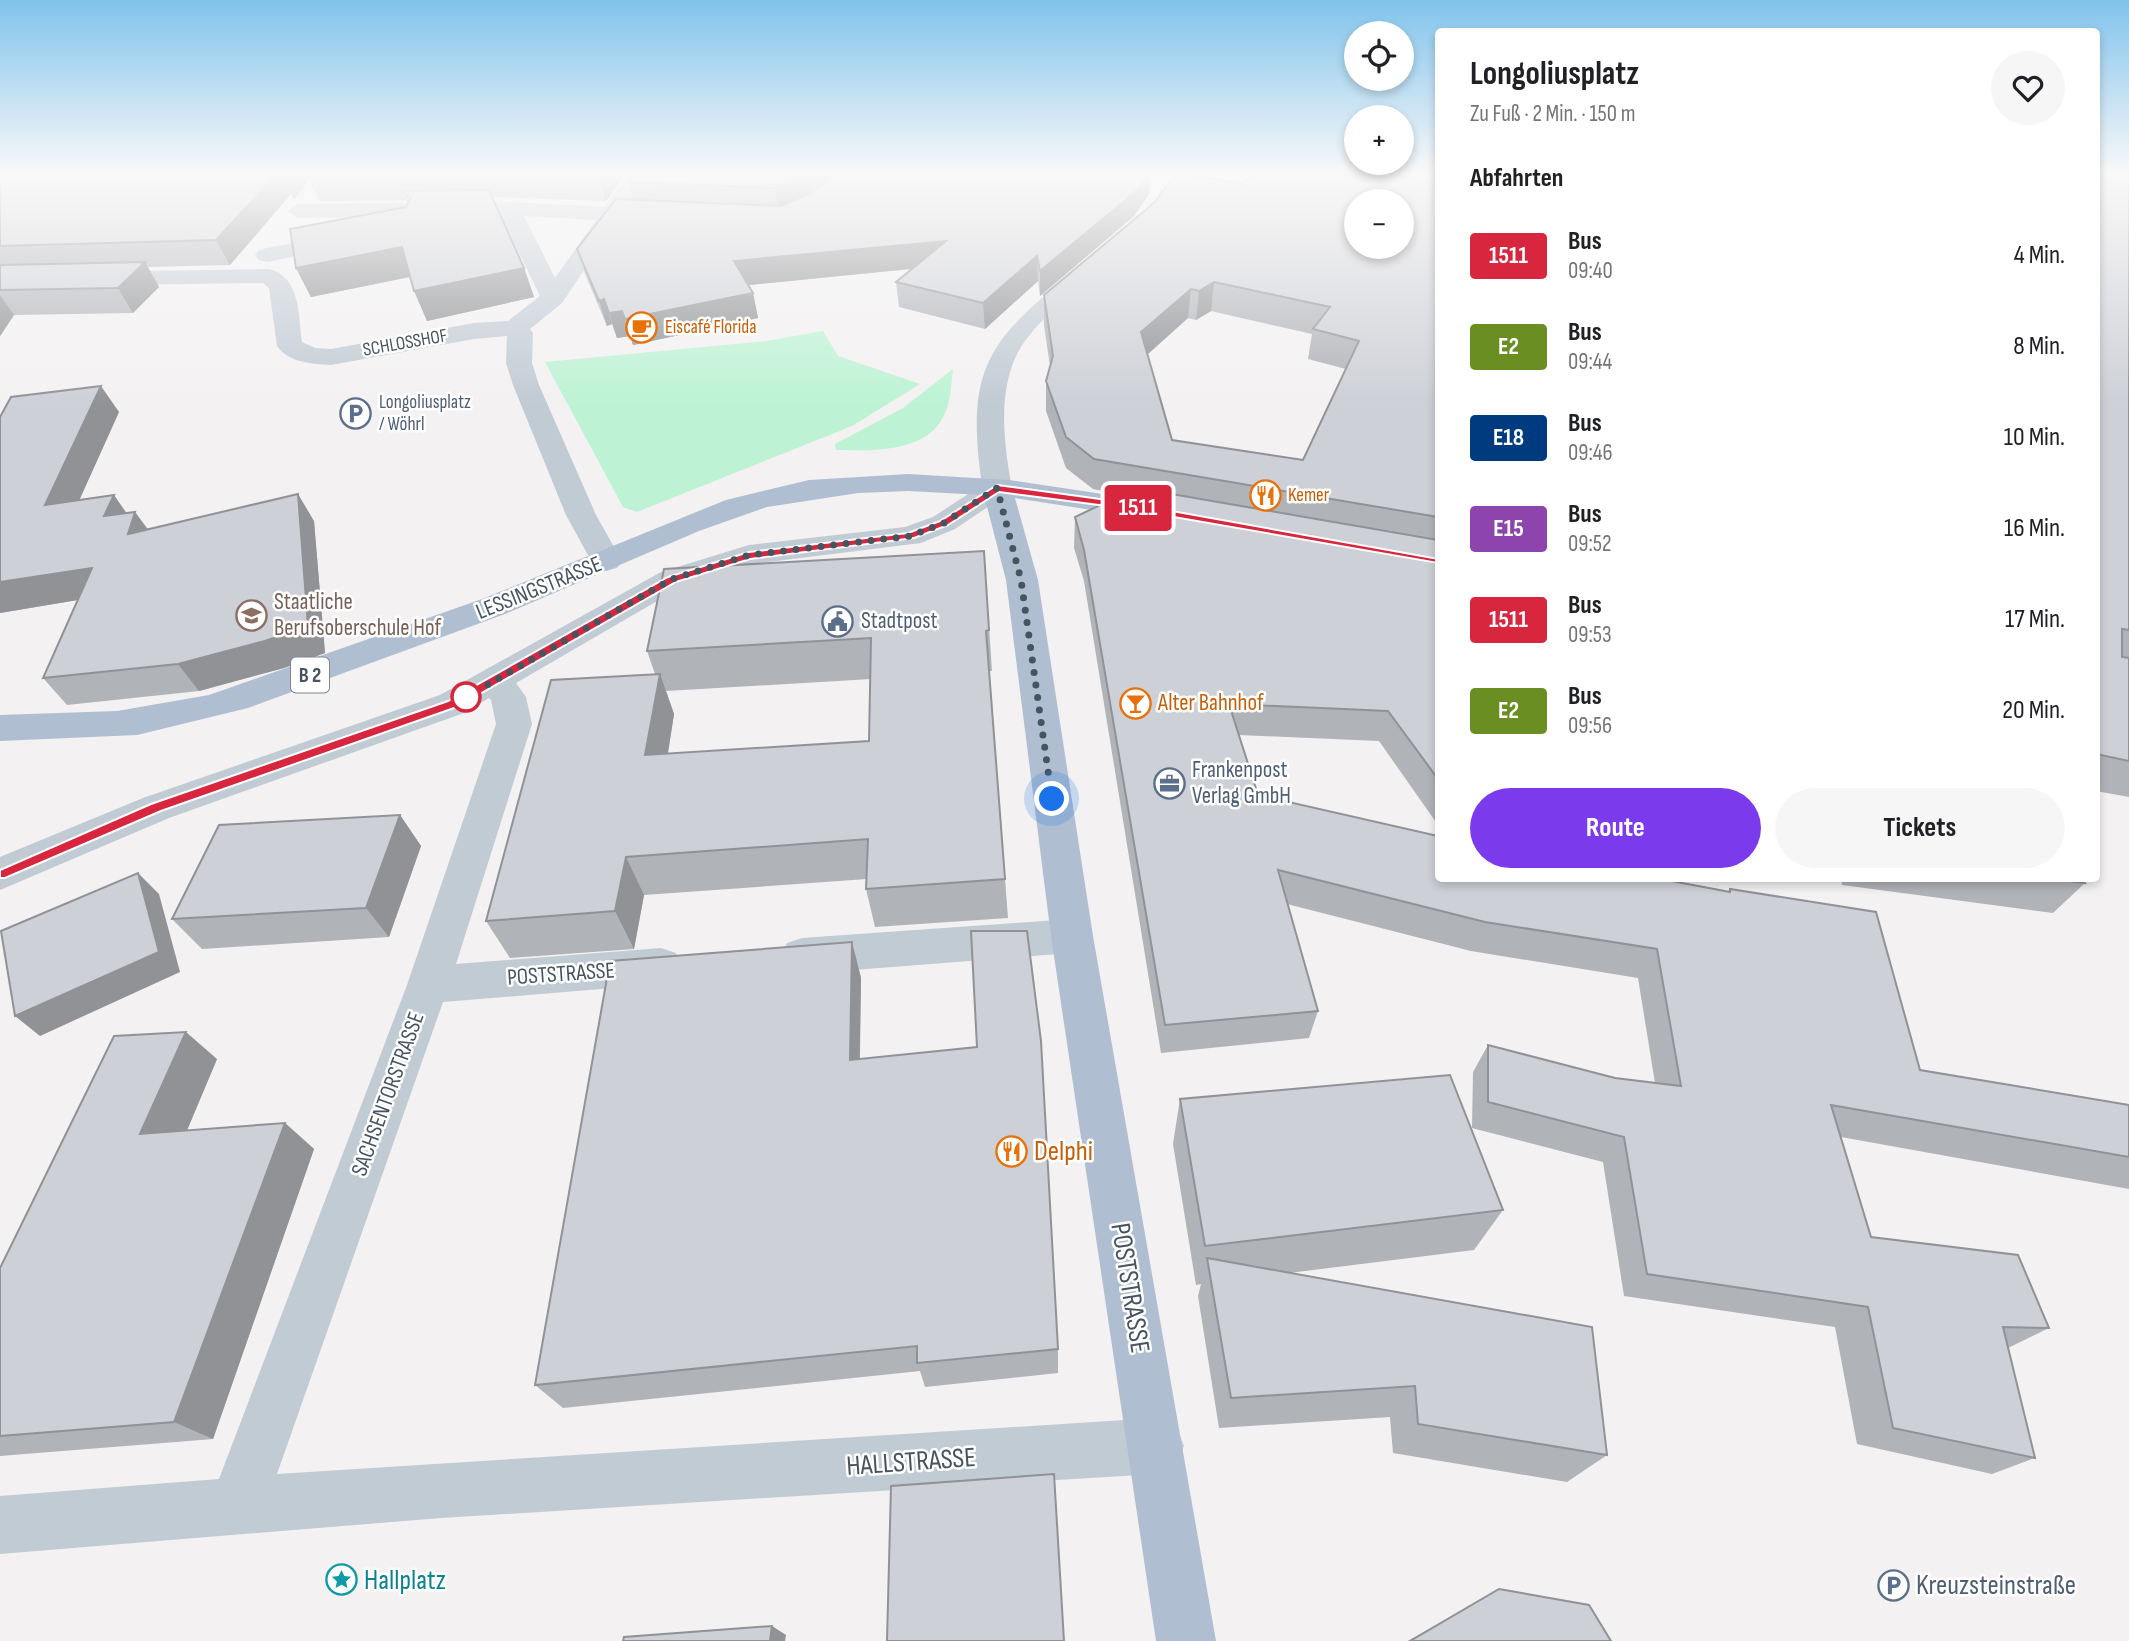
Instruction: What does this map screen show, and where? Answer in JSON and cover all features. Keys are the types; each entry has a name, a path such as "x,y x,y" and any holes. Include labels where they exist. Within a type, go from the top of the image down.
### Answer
{"main road":[{"name":"LESSINGSTRASSE","path":"0,729 155,719 259,693 431,631 606,562 715,514 782,495 866,484 997,488"},
{"name":"B 2","path":"997,488 1191,517"},
{"name":"POSTSTRASSE","path":"997,488 1021,580 1072,936 1186,1641"}],"street":[{"path":"260,265 269,253"},
{"path":"0,280 260,265 305,253"},
{"path":"531,253 553,298"},
{"path":"583,253 553,298 515,328 520,333 519,363 526,385 581,515 606,562"},
{"name":"POSTSTRASSE","path":"997,488 992,456 993,391 1009,344 1025,325 1097,264"},
{"name":"SCHLOSSHOF","path":"260,265 281,285 288,339 296,351 310,356 331,357 474,331 515,328"},
{"path":"0,874 156,808 413,720 495,682 577,631 672,579 749,555 910,536 944,523 997,488"},
{"name":"SACHSENTORSTRASSE","path":"238,1506 428,985 514,724 508,697 495,682"},
{"path":"758,959 1072,936"},
{"name":"POSTSTRASSE","path":"428,985 703,963"},
{"name":"HALLSTRASSE","path":"238,1506 441,1490 1156,1446"},
{"path":"0,1525 238,1506"}],"green space":[{"path":"823,331 838,356 920,384 852,426 637,512 623,507 545,362 766,341"},
{"path":"953,369 945,413 937,426 926,436 898,447 836,450 835,444 903,408"}],"building":[{"path":"294,253 374,253 296,268"},
{"path":"404,253 517,253 524,268 414,291"},
{"path":"579,253 823,253 734,261 753,293 625,319 622,311 609,313 604,299 599,301"},
{"path":"932,253 1062,253 1040,271 1037,256 983,303 896,282"},
{"path":"1095,253 1344,253 1344,259 1414,259 1414,253 1435,253 1435,516 1094,459 1066,437 1046,381 1053,356 1044,295","holes":["1214,282 1330,307 1313,329 1359,341 1303,460 1172,440 1141,332 1191,289 1199,291"]},
{"path":"2100,253 2129,253 2129,630 2122,629 2122,657 2129,658 2129,761 2100,755"},
{"path":"145,262 118,288 0,290 0,265"},
{"path":"101,386 45,505 114,495 104,516 135,512 128,534 298,494 308,626 265,641 178,664 43,678 92,568 0,582 0,417 11,397"},
{"path":"1131,487 1435,539 1435,775 1388,711 1229,704 1258,795 1435,835 1435,882 1677,882 1876,912 1920,1070 2129,1105 2129,1157 1831,1105 1871,1237 2018,1255 2049,1328 2003,1327 2035,1458 1893,1428 1868,1307 1647,1274 1624,1137 1488,1102 1488,1045 1615,1078 1681,1086 1657,949 1485,922 1278,870 1318,1011 1165,1025 1084,550 1075,517 1134,489"},
{"path":"984,551 989,630 986,631 1005,879 866,889 868,839 626,857 615,911 486,921 551,680 660,674 645,755 869,741 871,638 647,651 664,569"},
{"path":"400,815 366,908 172,919 219,825"},
{"path":"138,873 159,952 15,1016 1,931"},
{"path":"971,931 1027,931 1041,1041 1058,1349 917,1363 917,1346 535,1385 610,961 852,942 850,1060 977,1047"},
{"path":"186,1032 140,1134 285,1123 174,1422 0,1436 0,1268 114,1036"},
{"path":"1450,1075 1503,1210 1205,1246 1180,1099"},
{"path":"1207,1258 1592,1327 1607,1455 1418,1424 1415,1386 1231,1398"},
{"path":"1054,1474 1064,1641 887,1641 891,1486"},
{"path":"1499,1589 1589,1605 1611,1641 1410,1641"},
{"path":"772,1626 770,1641 623,1641 624,1637"}],"bus line":[{"name":"1511","path":"0,874 156,808 413,720 452,704 495,682 637,596 672,579 749,555 910,536 944,523 997,488 1122,505 1435,559"}],"place":[{"name":"Eiscafé Florida","path":"642,327"},
{"name":"Longoliusplatz / Wöhrl","path":"356,413"},
{"name":"Kemer","path":"1265,495"},
{"name":"Staatliche Berufsoberschule Hof","path":"251,615"},
{"name":"Stadtpost","path":"838,621"},
{"name":"Alter Bahnhof","path":"1135,703"},
{"name":"Frankenpost Verlag GmbH","path":"1169,783"},
{"name":"Delphi","path":"1011,1151"},
{"name":"Hallplatz","path":"341,1580"},
{"name":"Kreuzsteinstraße","path":"1893,1585"}],"route":[{"path":"466,697 637,596 672,579 749,555 910,536 944,523 997,488 1021,580 1052,799"}]}
